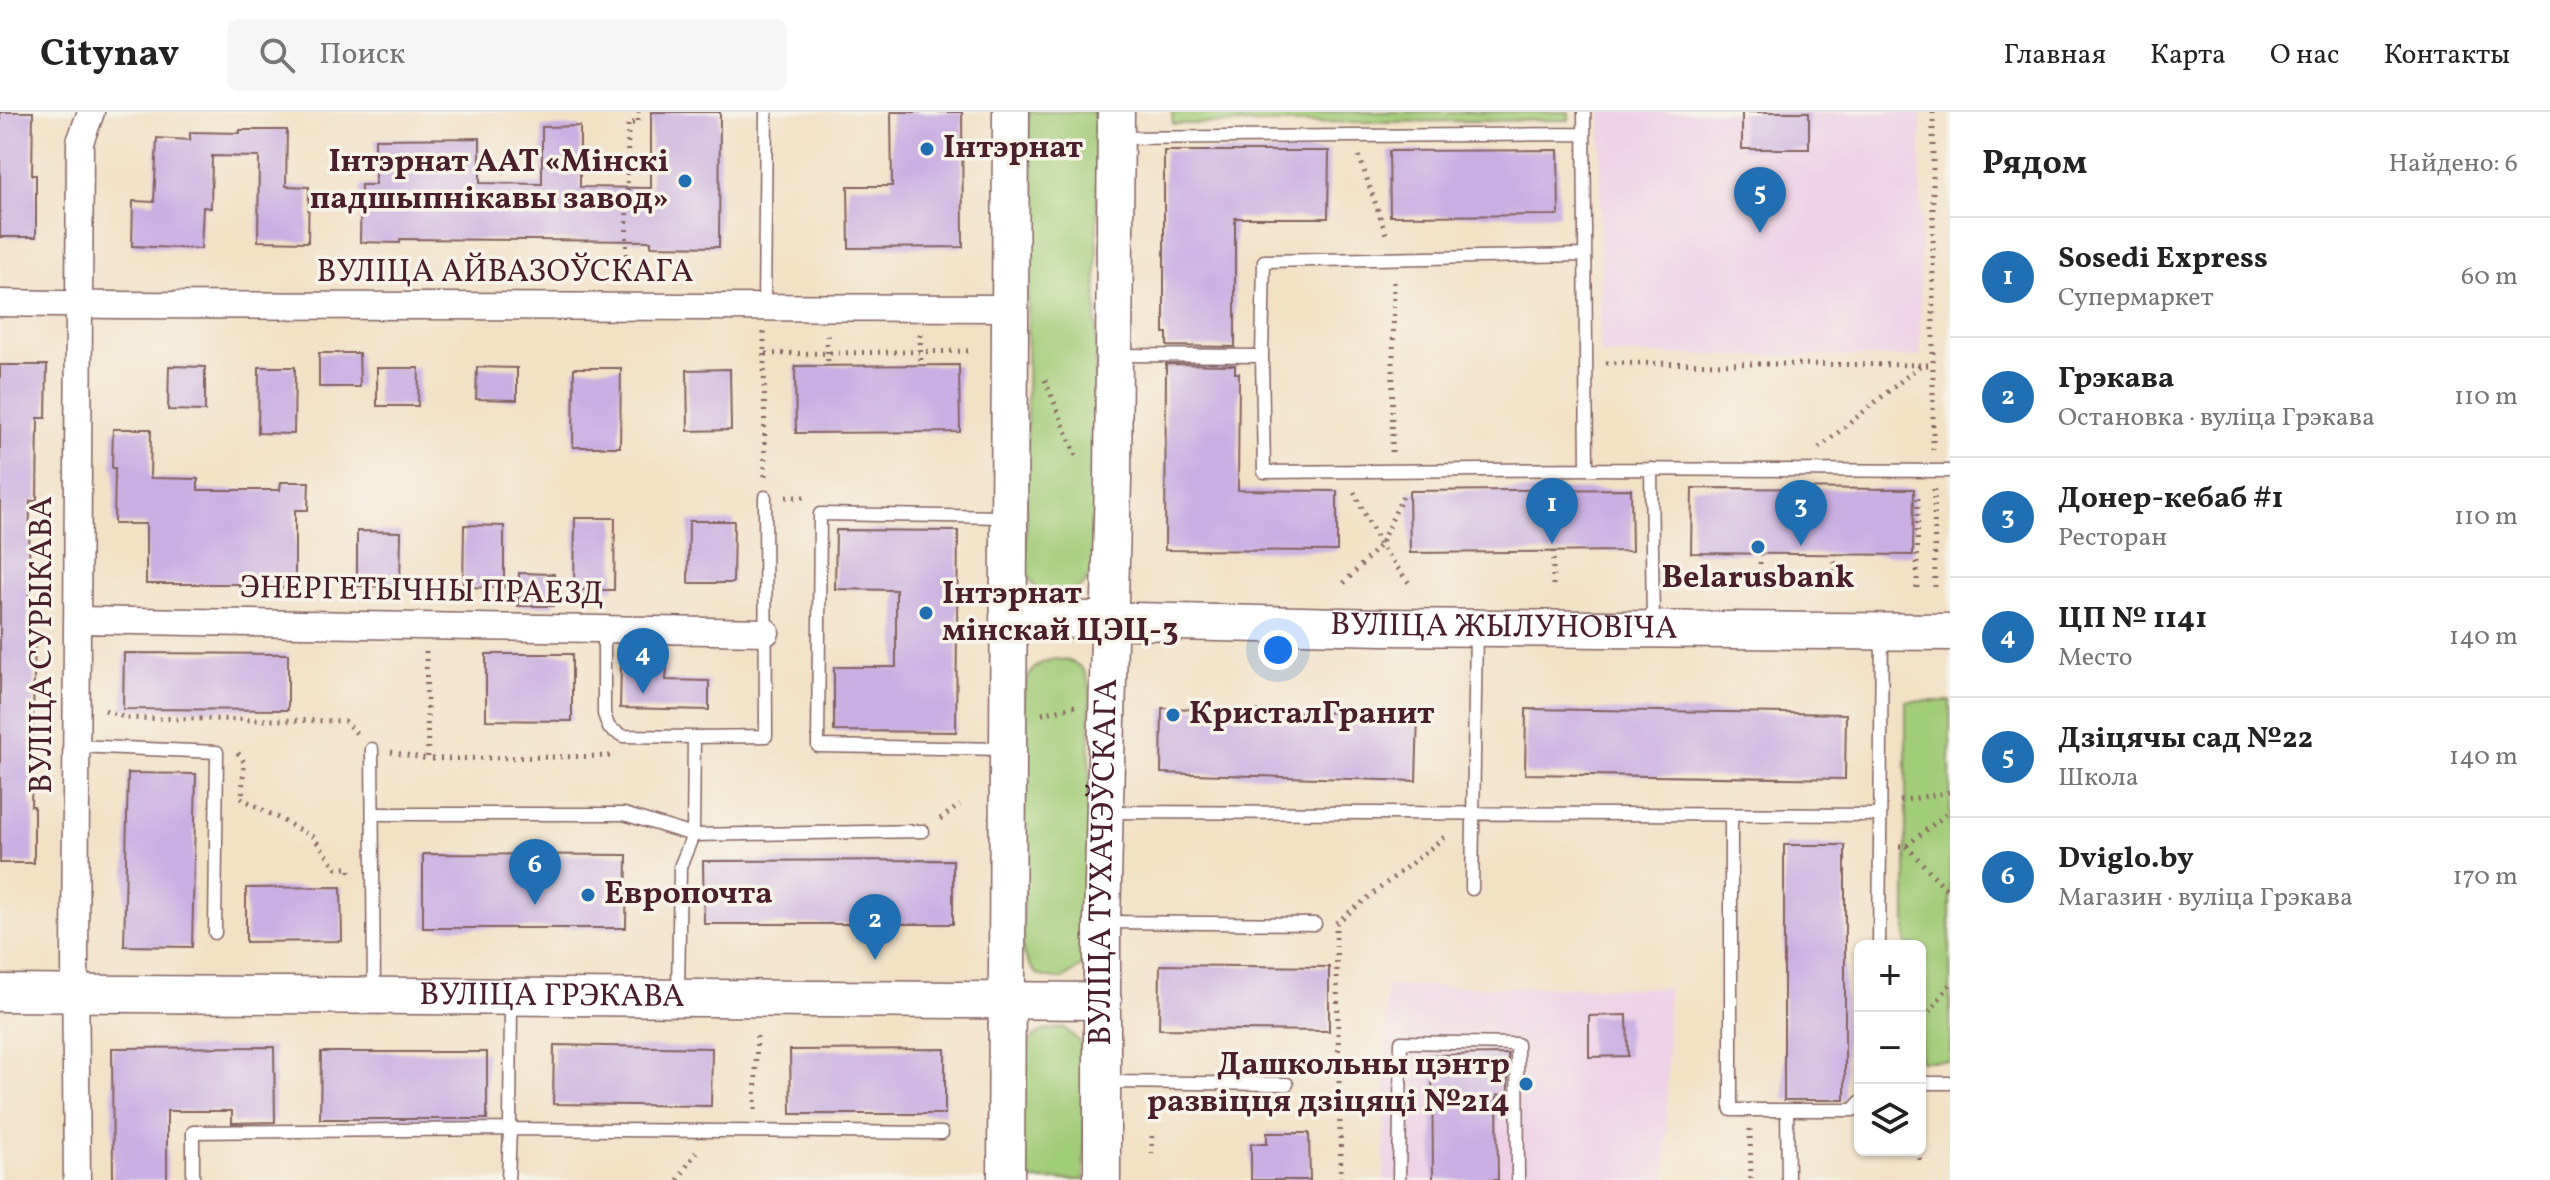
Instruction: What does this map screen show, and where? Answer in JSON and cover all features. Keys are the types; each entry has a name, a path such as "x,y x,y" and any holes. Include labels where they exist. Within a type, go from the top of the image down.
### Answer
{"main road":[{"path":"1006,1180 1011,112"},
{"name":"ВУЛІЦА ТУХАЧЭЎСКАГА","path":"1102,1180 1102,922 1116,125"},
{"name":"ВУЛІЦА ЖЫЛУНОВІЧА","path":"1008,618 1653,631 1950,632"},
{"name":"ВУЛІЦА ГРЭКАВА","path":"0,993 1103,1001"}],"street":[{"name":"ВУЛІЦА СУРЫКАВА","path":"77,1180 74,993 80,142 91,112"},
{"name":"ВУЛІЦА АЙВАЗОЎСКАГА","path":"0,303 1010,308"},
{"name":"ЭНЕРГЕТЫЧНЫ ПРАЕЗД","path":"77,620 766,632"}],"lane":[{"path":"764,308 766,112"},
{"path":"1584,112 1587,469"},
{"path":"1116,125 1352,135 1584,134"},
{"path":"1584,255 1264,261 1264,472 1392,469 1950,471"},
{"path":"1114,355 1262,356"},
{"path":"1651,469 1653,631"},
{"path":"604,629 604,714 609,728 623,736 766,736 765,497"},
{"path":"1008,517 820,514 818,746 1008,749"},
{"path":"1472,889 1477,628"},
{"path":"1879,940 1882,632"},
{"path":"678,997 680,867 693,835 694,737"},
{"path":"76,746 217,752 215,933"},
{"path":"372,749 374,996"},
{"path":"1105,812 1731,816 1880,808"},
{"path":"373,814 624,814 693,835 923,831"},
{"path":"1731,816 1731,1110 1854,1109"},
{"path":"1102,922 1315,924"},
{"path":"508,1180 511,997"},
{"path":"1399,1180 1401,1042 1517,1044 1518,1180"},
{"path":"1103,1082 1287,1084"},
{"path":"1926,1083 1950,1083"},
{"path":"1787,1110 1788,1180"},
{"path":"193,1180 193,1132 510,1129 942,1133"}],"path":[{"path":"625,308 628,123 638,123 638,112"},
{"path":"1933,112 1935,588"},
{"path":"1352,135 1394,258 1392,469"},
{"path":"764,308 765,497"},
{"path":"764,354 970,351"},
{"path":"1585,363 1933,365"},
{"path":"1794,469 1922,364"},
{"path":"1045,380 1080,465"},
{"path":"1344,583 1380,545 1416,469"},
{"path":"1344,471 1380,545 1409,583"},
{"path":"1917,588 1918,471"},
{"path":"1553,552 1553,585"},
{"path":"1760,554 1760,586"},
{"path":"1834,587 1835,554"},
{"path":"427,626 428,759"},
{"path":"957,637 970,638"},
{"path":"1031,716 1087,703"},
{"path":"102,716 97,708 126,718 345,721 372,749 428,759 616,756"},
{"path":"232,742 244,762 242,798 313,837 337,868 350,868 350,884"},
{"path":"1880,808 1950,792"},
{"path":"1880,847 1906,846 1950,811"},
{"path":"1315,924 1336,924 1473,814"},
{"path":"1906,846 1950,893"},
{"path":"1336,924 1341,1180"},
{"path":"1926,1017 1950,984"},
{"path":"756,1131 758,998"},
{"path":"1749,1110 1751,1180"},
{"path":"1152,1136 1152,1158"}],"shaded area":[{"path":"1601,112 1921,112 1920,357 1600,354"},
{"name":"Дашкольны цэнтр развіцця дзіцяці №214","path":"1386,986 1668,988 1666,1180 1384,1180"}],"green space":[{"path":"1029,112 1098,112 1094,566 1085,583 1071,595 1049,596 1038,591 1026,573"},
{"path":"1172,112 1569,112 1569,120 1173,124"},
{"path":"1054,659 1079,666 1086,674 1090,688 1088,950 1081,966 1063,979 1037,974 1023,952 1024,689 1034,669"},
{"path":"1906,701 1950,701 1950,1061 1926,1061 1926,940 1906,940"},
{"path":"1064,1028 1079,1041 1085,1066 1084,1180 1019,1180 1020,1086 1025,1052 1037,1034"}],"building":[{"path":"0,112 33,112 32,175 36,175 36,237 0,237"},
{"path":"651,112 720,112 719,247 651,246 651,241 400,239 400,243 360,242 361,185 375,185 375,139 480,138 480,183 542,184 542,127 580,126 580,187 651,188"},
{"name":"Інтэрнат","path":"891,112 962,112 963,247 849,248 848,186 892,186"},
{"path":"1742,112 1809,112 1809,149 1742,149"},
{"path":"240,130 287,130 286,186 309,187 308,242 258,241 259,157 212,156 211,208 203,207 201,249 132,246 133,201 154,202 157,138 190,140 190,132 240,133"},
{"path":"1558,150 1559,215 1390,216 1389,151"},
{"path":"1164,151 1329,151 1328,218 1235,218 1235,347 1167,346 1167,333 1164,333"},
{"path":"319,353 359,353 360,387 319,387"},
{"path":"1166,364 1235,365 1235,373 1239,373 1238,490 1337,491 1337,551 1165,550"},
{"path":"0,365 47,365 46,418 38,418 37,501 30,501 28,633 35,633 31,806 34,806 34,863 0,863"},
{"path":"959,365 960,432 796,433 795,366"},
{"path":"169,366 205,367 205,411 168,410"},
{"path":"259,367 295,367 294,434 258,433"},
{"path":"477,367 517,368 517,400 476,399"},
{"path":"377,368 419,368 418,406 377,406"},
{"path":"574,368 621,368 620,447 573,447"},
{"path":"730,369 731,430 688,431 687,370"},
{"path":"113,429 151,429 150,478 198,479 198,490 280,490 281,482 309,482 308,510 295,510 295,588 239,587 239,584 146,584 146,524 114,524"},
{"path":"1692,488 1914,489 1913,555 1691,553"},
{"path":"1631,489 1632,551 1410,553 1409,491"},
{"path":"575,518 615,518 614,590 574,590"},
{"path":"689,521 734,521 733,583 688,583"},
{"path":"464,525 504,526 504,588 463,587"},
{"name":"Інтэрнат мінскай ЦЭЦ-3","path":"836,530 958,531 956,732 834,731 834,667 896,667 896,590 835,589"},
{"path":"357,531 401,532 400,587 357,586"},
{"path":"519,573 554,574 553,606 518,606"},
{"path":"124,653 288,654 288,710 123,709"},
{"path":"486,654 572,654 572,721 486,720"},
{"path":"621,666 667,667 666,680 709,681 709,710 620,708"},
{"path":"1162,708 1418,715 1416,781 1161,773"},
{"path":"1526,709 1846,714 1845,779 1525,774"},
{"path":"128,773 196,774 192,947 124,946"},
{"path":"1784,845 1845,845 1845,1100 1784,1100"},
{"path":"423,854 627,855 626,928 423,928"},
{"path":"953,860 953,924 704,924 703,861"},
{"path":"341,887 342,941 246,942 246,888"},
{"path":"1160,965 1329,967 1329,1031 1159,1029"},
{"path":"1627,1015 1628,1056 1589,1057 1589,1016"},
{"path":"554,1045 712,1048 711,1106 553,1104"},
{"path":"274,1047 275,1122 232,1123 232,1111 167,1111 167,1180 113,1180 112,1048"},
{"path":"945,1049 945,1114 791,1114 790,1050"},
{"path":"321,1052 487,1052 487,1119 320,1119"},
{"path":"1508,1054 1508,1094 1497,1095 1498,1180 1433,1180 1432,1055"},
{"path":"1267,1133 1309,1133 1310,1180 1251,1180 1251,1144 1267,1144"}],"place":[{"name":"Інтэрнат","path":"927,149"},
{"name":"Інтэрнат ААТ «Мінскі падшыпнікавы завод»","path":"685,181"},
{"name":"Дзіцячы сад №22","path":"1760,233"},
{"name":"Sosedi Express","path":"1552,544"},
{"name":"Донер-кебаб #1","path":"1801,546"},
{"name":"Belarusbank","path":"1758,547"},
{"name":"Інтэрнат мінскай ЦЭЦ-3","path":"926,613"},
{"name":"ЦП № 1141","path":"643,694"},
{"name":"КристалГранит","path":"1173,715"},
{"name":"Европочта","path":"588,895"},
{"name":"Dviglo.by","path":"535,905"},
{"name":"Грэкава","path":"875,960"},
{"name":"Дашкольны цэнтр развіцця дзіцяці №214","path":"1526,1084"}]}
